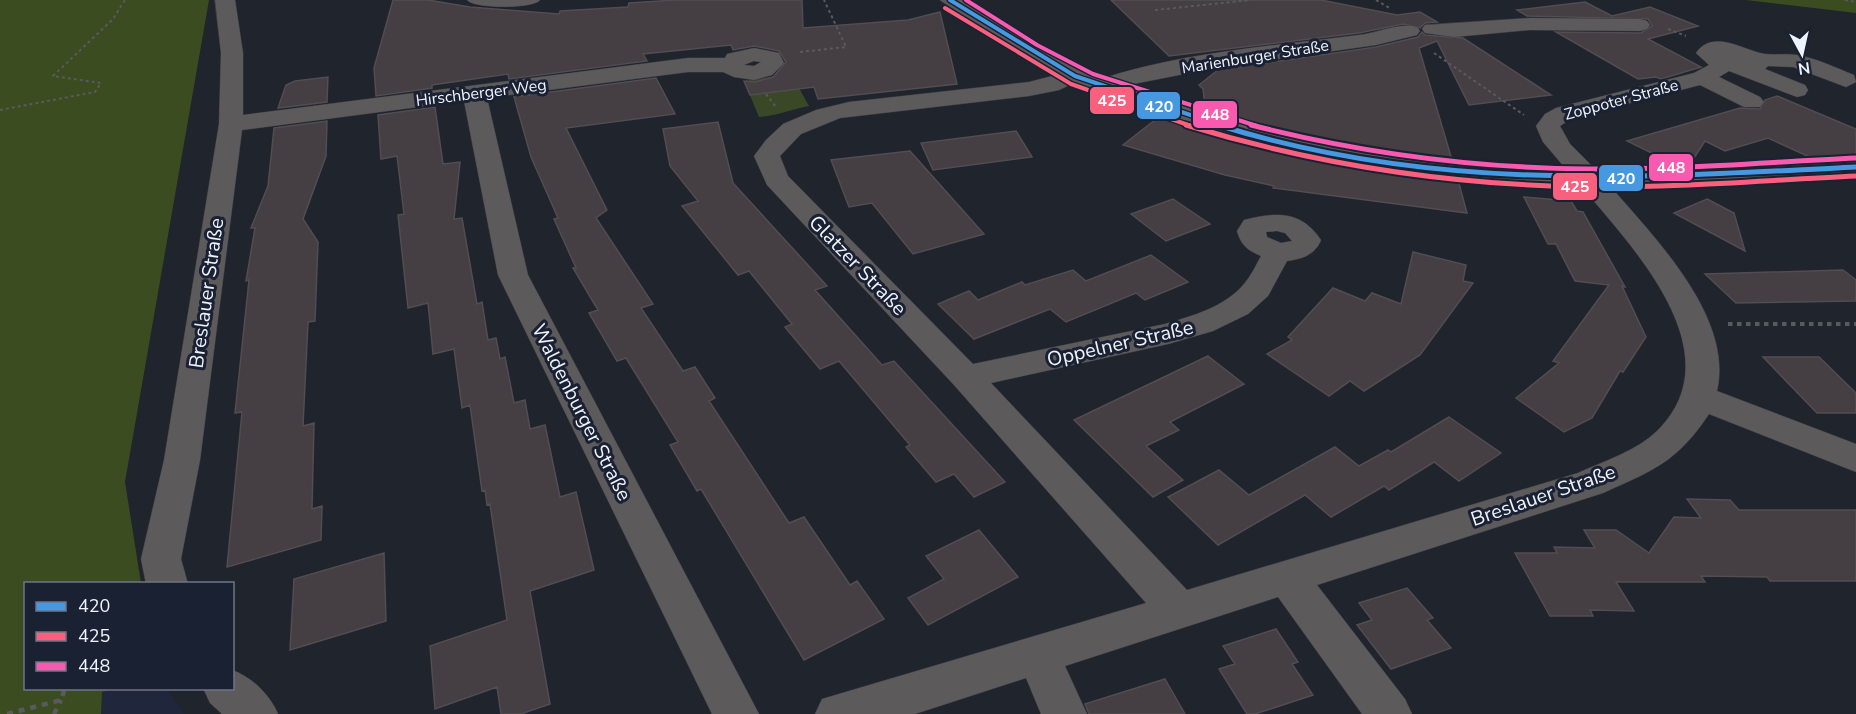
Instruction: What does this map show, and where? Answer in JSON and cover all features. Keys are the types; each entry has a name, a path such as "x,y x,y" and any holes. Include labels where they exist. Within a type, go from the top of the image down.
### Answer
{"street":[{"name":"Breslauer Straße","path":"167,582 161,559 182,460 231,124 232,53 225,0"},
{"path":"477,0 530,0"},
{"path":"950,0 1088,80 1226,128 1378,162 1489,174 1589,178 1856,167"},
{"name":"Marienburger Straße","path":"1088,80 1132,76 1220,60 1416,32 1530,24 1650,25"},
{"name":"Hirschberger Weg","path":"231,124 688,65 731,65 735,59 747,55 771,58"},
{"path":"1741,63 1802,59 1846,80"},
{"path":"1741,63 1797,90"},
{"name":"Zoppoter Straße","path":"1589,178 1551,137 1548,126 1553,119 1563,113 1702,78 1741,63"},
{"path":"1702,78 1752,102"},
{"name":"Glatzer Straße","path":"1088,80 849,109 822,115 799,124 781,136 767,156 776,180 966,377 1179,610"},
{"name":"Waldenburger Straße","path":"474,93 513,275 736,714"},
{"name":"Breslauer Straße","path":"837,714 1038,655 1590,483 1634,463 1669,441 1690,420 1702,398 1704,358 1693,320 1678,289 1589,178"},
{"name":"Oppelner Straße","path":"966,377 1168,334 1202,324 1237,308 1257,289 1278,251"},
{"path":"1702,398 1856,459"},
{"path":"1287,578 1389,714"},
{"path":"1038,655 1064,714"},
{"path":"228,690 255,714"}],"path":[{"path":"0,110 95,92 101,83 53,76 113,18 124,0"},
{"path":"771,58 779,54 846,47 824,0"},
{"path":"1155,10 1251,0"},
{"path":"1376,0 1394,11"},
{"path":"1845,0 1856,2"},
{"path":"1650,25 1686,37"},
{"path":"1416,32 1530,119"},
{"path":"1727,324 1856,324"},
{"path":"54,714 64,690"},
{"path":"7,714 61,700"}],"shaded area":[{"path":"107,690 167,690 184,714 101,714 102,692"}],"green space":[{"path":"0,0 209,0 125,482 141,582 24,582 24,690 109,690 102,692 101,714 0,714"},
{"path":"1746,0 1856,0 1856,13"},
{"path":"791,74 809,106 759,117 744,81"}],"building":[{"path":"393,0 428,0 470,7 559,14 560,11 628,7 629,3 675,0 802,0 803,28 908,20 940,12 957,84 818,99 814,87 750,95 744,81 755,82 773,77 786,62 779,51 754,46 733,50 731,45 643,54 647,61 509,79 508,74 376,96 374,68"},
{"path":"1111,0 1321,0 1397,15 1420,12 1437,22 1425,23 1420,28 1403,24 1359,33 1169,56"},
{"path":"1585,2 1612,16 1650,7 1698,26 1648,39 1701,67 1661,79 1656,77 1638,79 1556,32 1641,33 1652,26 1648,19 1527,16 1517,10"},
{"path":"1422,32 1425,35 1463,38 1551,95 1469,105 1437,41 1419,48 1452,160 1304,137 1197,108 1205,107 1203,89 1199,85 1218,70 1376,47 1418,37"},
{"path":"328,77 327,102 278,108 286,85 295,81"},
{"path":"656,78 675,114 566,128 607,210 596,218 653,304 641,308 683,371 695,367 715,398 709,401 789,523 804,517 850,585 857,581 884,619 804,660 701,489 697,491 670,445 678,442 626,358 617,361 589,313 598,310 573,268 576,268 554,219 558,218 531,157 514,97"},
{"path":"1777,96 1856,129 1856,157 1814,159 1768,138 1725,151 1705,141 1692,161 1674,164 1627,141 1740,108 1760,109 1765,100"},
{"path":"435,107 443,164 460,162 454,219 462,218 477,304 482,302 488,340 496,338 500,359 505,357 514,403 525,400 530,429 545,425 560,497 576,492 594,570 530,591 550,704 521,714 501,714 497,687 435,709 430,646 507,620 490,504 487,505 485,490 482,491 470,405 462,408 454,349 433,354 428,303 408,308 398,215 404,214 397,156 381,159 378,115"},
{"path":"1160,116 1260,146 1312,158 1458,180 1467,213 1273,188 1274,186 1225,175 1123,145"},
{"path":"327,121 326,156 303,219 318,242 315,321 308,322 303,426 314,423 312,509 322,506 321,540 227,567 242,412 235,413 249,280 246,281 255,228 251,228 268,186 274,128"},
{"path":"718,122 733,183 827,286 815,290 882,365 894,361 1005,482 974,497 954,474 936,482 906,447 910,445 839,361 820,369 785,327 792,324 749,271 738,275 682,206 698,201 670,166 663,129"},
{"path":"1016,131 1032,157 933,170 921,143"},
{"path":"910,151 984,234 913,254 872,203 849,207 831,160"},
{"path":"1524,197 1571,201 1577,211 1583,212 1625,287 1622,286 1646,337 1623,372 1620,371 1592,418 1564,432 1516,398 1559,363 1553,361 1609,285 1575,281 1556,244 1548,244"},
{"path":"1173,199 1210,224 1166,241 1131,214"},
{"path":"1707,199 1734,213 1745,251 1674,213"},
{"path":"1413,252 1466,265 1463,281 1473,283 1420,355 1364,391 1350,381 1329,396 1267,354 1292,340 1288,337 1333,288 1365,301 1372,293 1401,304"},
{"path":"1151,255 1188,282 1145,300 1136,293 1066,322 1050,309 974,339 938,304 969,291 978,300 1022,282 1025,285 1073,270 1086,281"},
{"path":"1843,270 1856,280 1856,301 1736,303 1705,274"},
{"path":"1208,356 1244,384 1170,422 1179,430 1146,446 1183,480 1153,497 1074,420"},
{"path":"1763,357 1819,357 1856,393 1856,413 1817,413"},
{"path":"1449,417 1501,453 1459,481 1434,462 1389,490 1384,486 1331,517 1305,495 1218,545 1168,497 1219,470 1249,495 1335,447 1359,466 1388,450 1391,452"},
{"path":"1687,499 1730,500 1739,510 1856,510 1856,581 1770,581 1767,577 1701,576 1705,582 1616,582 1634,611 1590,610 1593,616 1550,616 1515,553 1557,553 1554,547 1595,548 1584,530 1616,530 1649,553 1674,517 1701,518"},
{"path":"979,530 1018,577 928,625 908,598 944,579 926,556"},
{"path":"384,553 386,621 290,650 294,579"},
{"path":"1407,588 1433,618 1427,620 1451,648 1391,669 1357,625 1372,620 1359,603"},
{"path":"1276,629 1298,662 1292,664 1313,695 1255,714 1247,714 1219,669 1235,664 1223,646"},
{"path":"1165,679 1185,714 1089,714 1085,704"}],"transit line":[{"name":"420","path":"950,0 1027,49 1075,76 1126,96 1228,128 1329,152 1431,168 1587,178 1688,176 1856,167"},
{"name":"448","path":"966,0 1052,54 1105,79 1228,118 1329,143 1431,159 1587,169 1688,167 1856,158"},
{"name":"425","path":"945,8 1007,48 1071,84 1096,95 1225,136 1327,161 1432,177 1537,186 1657,186 1856,176"}]}
